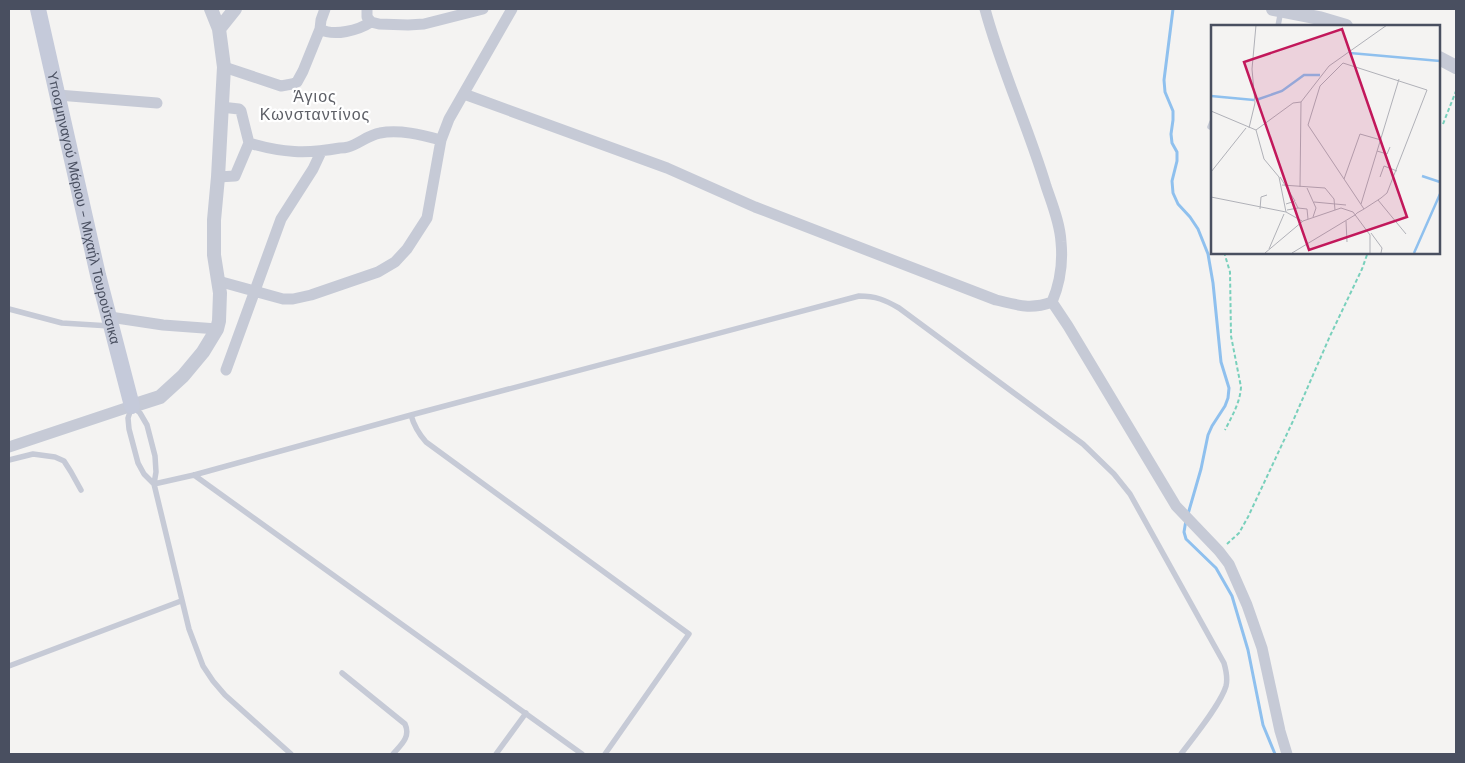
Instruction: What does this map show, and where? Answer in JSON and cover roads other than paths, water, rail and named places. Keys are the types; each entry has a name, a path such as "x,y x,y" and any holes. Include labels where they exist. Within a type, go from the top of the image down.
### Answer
{"main road":[{"name":"Υποσμηναγού Μάριου - Μιχαήλ Τουρούτσικα","path":"38,9 98,275 132,406"}],"street":[{"path":"9,448 155,400 194,364 217,329 220,303 214,255 214,213 218,177 224,67 219,29 211,9"},
{"path":"219,29 236,9"},
{"path":"224,67 281,86 297,82 320,29 325,9"},
{"path":"367,9 367,16 371,22 408,25 424,24 483,9"},
{"path":"218,281 293,300 378,272 395,262 407,249 427,218 441,140 449,119 512,9"},
{"path":"464,94 667,168 755,207 996,300 1024,306 1040,306 1052,302 1058,289 1061,266 1061,240 1040,166 991,33 985,9"},
{"path":"1277,10 1319,18 1343,25"},
{"path":"320,29 330,33 352,30 363,27 371,22"},
{"path":"1440,59 1456,67"},
{"path":"58,95 156,103"},
{"path":"218,177 235,176 249,143 241,111 239,109 221,107"},
{"path":"249,143 280,151 321,152 348,148 370,136 380,133 399,132 441,140"},
{"path":"226,370 282,219 313,169 321,152"},
{"path":"1052,302 1169,496 1187,519 1219,551 1229,564 1262,648 1280,731 1287,754"},
{"path":"111,322 217,329"}],"lane":[{"path":"1277,10 1278,25"},
{"path":"154,484 194,475 859,296 871,296 899,308 1083,444 1114,474 1130,494 1224,663 1227,673 1226,685 1222,696 1181,754"},
{"path":"9,309 62,323 111,322"},
{"path":"154,484 144,474 136,454 128,418 132,406 140,413 147,425 155,456 156,472 154,484 181,601 195,648 203,666 213,681 240,709 291,754"},
{"path":"412,415 418,434 426,442 689,634 604,754"},
{"path":"9,460 32,454 64,461 81,490"},
{"path":"194,475 582,754"},
{"path":"9,666 181,601"},
{"path":"342,673 405,724 408,730 406,738 393,754"},
{"path":"496,754 526,713"}],"waterway":[{"path":"1173,9 1164,80 1165,92 1173,111 1171,134 1172,143 1177,152 1177,161 1172,181 1173,193 1178,204 1198,229 1208,254 1221,362 1229,388 1225,406 1208,435 1201,469 1188,514"},
{"path":"1186,520 1184,532 1186,539 1216,568 1232,596 1248,650 1263,725 1275,754"}],"district":[{"name":"Άγιος Κωνσταντίνος","path":"315,105"}]}
